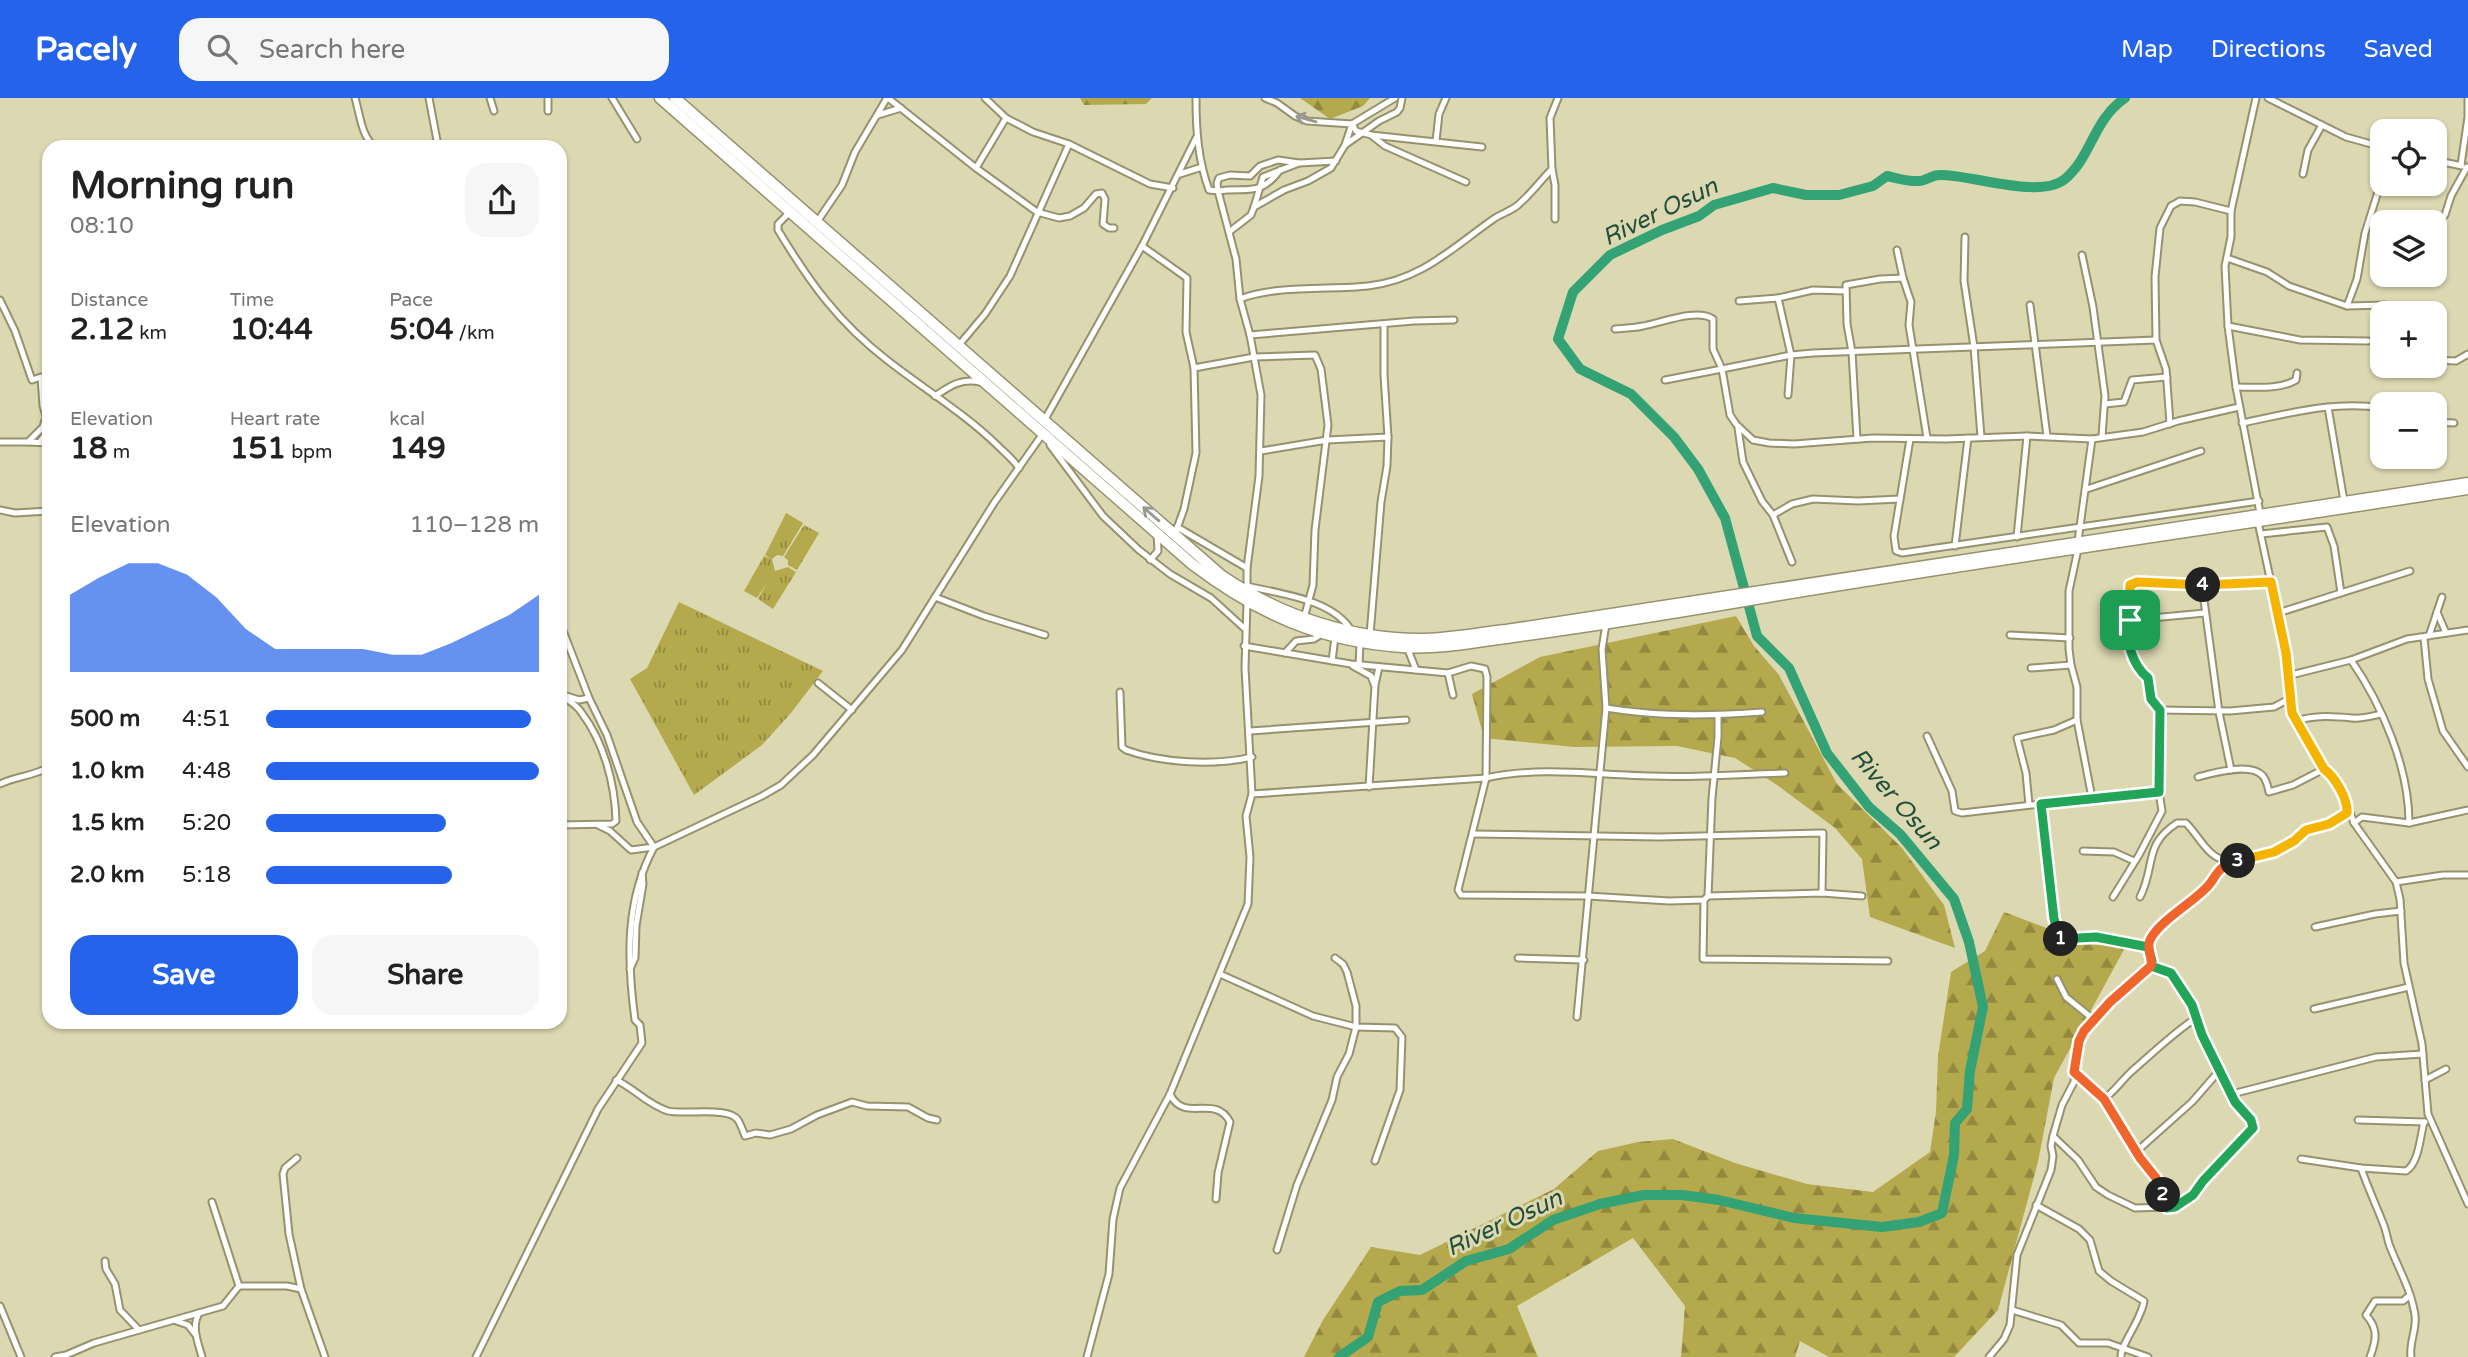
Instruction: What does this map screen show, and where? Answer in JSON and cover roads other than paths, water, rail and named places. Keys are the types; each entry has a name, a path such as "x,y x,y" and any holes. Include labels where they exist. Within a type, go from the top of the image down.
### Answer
{"highway":[{"path":"660,98 1210,578 1247,593 1323,633 1360,643 1407,648 1444,646 1606,624 1695,605"},
{"path":"675,98 959,345 1043,430 1176,530 1222,576 1247,593"},
{"path":"2259,518 2344,501 2468,482"},
{"path":"1303,622 1370,635 1425,639 1462,636 1695,605 2078,545 2468,489"}],"street":[{"path":"355,98 368,140"},
{"path":"429,98 437,140"},
{"path":"490,98 494,111"},
{"path":"548,98 548,111"},
{"path":"612,98 637,139"},
{"path":"817,222 842,185 855,152 888,98 976,168 1037,212 1059,218 1070,216 1084,208 1096,194 1102,193 1105,199 1103,224 1114,228"},
{"path":"985,98 1006,118 1033,132 1069,144 1150,184 1172,188"},
{"path":"1196,98 1196,138 1209,190 1259,190 1280,170"},
{"path":"1265,98 1307,121 1352,124 1395,98"},
{"path":"1345,145 1397,112 1402,98"},
{"path":"1436,141 1439,114 1446,98"},
{"path":"1555,219 1550,118 1558,98"},
{"path":"2256,98 2231,211 2231,237 2225,266 2228,326 2239,407 2259,501 2261,534 2286,653 2289,699 2296,721 2324,769 2330,773 2354,823 2396,882 2404,963 2423,1055 2427,1107 2427,1122 2411,1168 2398,1171 2301,1160"},
{"path":"2268,98 2322,125 2370,144"},
{"path":"2447,210 2466,167 2468,98"},
{"path":"877,115 901,108"},
{"path":"976,168 1006,118"},
{"path":"1364,118 1379,121"},
{"path":"1352,124 1356,131 1371,135 1385,146 1466,182"},
{"path":"1254,206 1331,168 1345,145 1352,124"},
{"path":"2304,174 2308,150 2322,125"},
{"path":"1371,135 1482,147"},
{"path":"598,825 610,831 631,850 654,847 762,796 781,785 813,755 902,650 1043,430 1180,174 1196,138"},
{"path":"959,345 985,314 1010,276 1069,144"},
{"path":"1250,176 1260,166 1278,160 1299,163 1336,161"},
{"path":"1087,1357 1109,1274 1113,1219 1120,1188 1170,1094 1248,904 1250,881 1246,816 1252,794 1252,757 1244,628 1247,568 1261,451 1261,395 1240,299 1236,259 1217,183 1219,178 1230,175 1263,177 1299,163"},
{"path":"2447,163 2466,167"},
{"path":"1180,174 1202,167"},
{"path":"1240,299 1249,295 1305,288 1369,286 1413,275 1498,216 1517,206 1552,169"},
{"path":"1230,232 1251,215 1263,177"},
{"path":"2347,306 2357,279 2365,233 2377,196"},
{"path":"2170,424 2167,377 2156,340 2155,277 2160,228 2171,206 2180,201 2231,211"},
{"path":"790,212 778,224 778,230 822,298 837,316 885,358 981,429 1019,468"},
{"path":"1965,237 1964,281 1974,347 1981,437"},
{"path":"1142,246 1187,278 1189,284 1186,332 1194,368 1196,453 1184,509 1176,530 1247,568"},
{"path":"1898,250 1911,302 1909,325 1919,403 1927,438"},
{"path":"2082,255 2105,404 2102,436"},
{"path":"2227,258 2267,271 2288,286 2347,306 2370,305"},
{"path":"1857,439 1846,285 1903,278"},
{"path":"1739,302 1778,298 1813,290 1846,292"},
{"path":"1778,298 1791,355 1788,395"},
{"path":"0,300 15,331 32,380 41,377 42,384"},
{"path":"2030,305 2047,436"},
{"path":"1615,329 1708,315 1714,321 1713,349 1722,369 1730,415 1738,428 1753,440 1769,443 1794,444 1873,438 2028,436 2092,439 2143,432 2239,407"},
{"path":"1250,335 1454,320"},
{"path":"1370,635 1381,502 1387,466 1384,325"},
{"path":"2228,326 2292,340 2368,341"},
{"path":"2141,339 2156,330"},
{"path":"1665,380 1791,355 2156,340"},
{"path":"1194,368 1254,357 1311,354 1318,358 1327,409 1327,440 1315,530 1313,585 1296,641 1285,653"},
{"path":"2447,361 2456,361 2468,354"},
{"path":"2236,387 2290,384 2296,380 2297,373"},
{"path":"2105,404 2124,402 2132,380 2167,377"},
{"path":"935,396 957,382 968,380 989,385"},
{"path":"2242,423 2328,407 2370,406"},
{"path":"2328,407 2344,501"},
{"path":"2447,423 2454,423"},
{"path":"28,442 42,428"},
{"path":"1738,428 1737,436 1743,461 1762,501 1773,515 1792,562"},
{"path":"1043,430 1103,516 1150,559 1212,598 1244,628"},
{"path":"2017,537 2028,436"},
{"path":"1261,451 1327,440 1388,437"},
{"path":"0,442 40,442 42,438"},
{"path":"1955,546 1968,438"},
{"path":"1910,439 1894,536 1896,551 1902,553 2259,501"},
{"path":"2092,439 2087,489 2069,590 2071,665 2077,687 2077,720 2092,798"},
{"path":"2087,489 2201,451"},
{"path":"1773,515 1792,503 1813,499 1900,499"},
{"path":"0,510 15,513 42,511"},
{"path":"2261,534 2328,527 2341,593"},
{"path":"1150,559 1158,551 1157,534"},
{"path":"2277,613 2410,571"},
{"path":"2113,897 2162,811 2159,792 2160,710 2157,710 2151,699 2148,678 2141,673 2128,643 2130,585 2137,582 2202,585 2271,582"},
{"path":"2202,585 2219,712 2231,770"},
{"path":"1247,593 1309,602 1339,615 1352,632"},
{"path":"935,597 1045,635"},
{"path":"2442,597 2427,637 2428,679 2443,731 2468,767"},
{"path":"2437,612 2446,633"},
{"path":"2130,620 2205,613"},
{"path":"1577,1017 1606,708 1602,649 1606,624"},
{"path":"2287,676 2351,660 2407,639 2468,630"},
{"path":"1296,641 1314,639 1323,633"},
{"path":"2010,635 2070,638"},
{"path":"1332,661 1335,637"},
{"path":"567,641 607,735 637,822 654,847"},
{"path":"1359,665 1360,643"},
{"path":"1244,646 1379,667 1448,673 1471,666 1485,669 1486,778 1458,890 1461,895 1588,896 1669,901 1822,894 1862,896"},
{"path":"1407,648 1416,670"},
{"path":"2351,660 2367,685 2393,742 2405,784 2409,822"},
{"path":"1351,664 1371,677 1375,685"},
{"path":"2031,668 2071,665"},
{"path":"1369,787 1375,685 1379,667"},
{"path":"1448,673 1453,695"},
{"path":"818,683 852,710"},
{"path":"1119,692 1122,747 1126,750 1171,761 1228,761 1252,757"},
{"path":"567,696 579,700 589,698"},
{"path":"2157,710 2219,712 2274,707 2289,699"},
{"path":"567,700 580,710 607,767 615,800 616,821 598,825 567,825"},
{"path":"1606,708 1638,713 1718,715 1762,712"},
{"path":"2296,721 2318,716 2339,715 2353,718 2381,714"},
{"path":"1718,715 1703,959 1888,961"},
{"path":"1250,731 1406,720"},
{"path":"2029,806 2026,773 2017,738 2054,730 2077,720"},
{"path":"1927,736 1952,792 1955,811 1962,813 2159,792"},
{"path":"2198,777 2231,770 2255,769 2264,777 2269,792 2293,785 2324,769"},
{"path":"0,784 42,771"},
{"path":"1252,794 1486,778 1521,773 1715,776 1785,773"},
{"path":"2041,804 2054,919 2059,939 2096,937 2148,947"},
{"path":"2140,897 2147,881 2152,850 2161,835 2177,823 2186,823 2205,848 2223,861 2230,862 2274,852 2294,841 2306,830 2329,824 2347,813 2348,809"},
{"path":"2351,816 2409,822 2468,810"},
{"path":"2354,823 2362,817"},
{"path":"1472,834 1711,836 1823,833 1822,894"},
{"path":"469,1357 477,1355 598,1109 639,1049 643,1034 635,1020 630,969 635,958 642,872 654,847"},
{"path":"2083,851 2113,852 2134,861"},
{"path":"1989,1357 2004,1339 2010,1325 2017,1255 2051,1170 2053,1136 2062,1105 2074,1082 2079,1041 2093,1019 2151,966 2148,947 2152,936 2173,915 2189,905 2230,862"},
{"path":"2396,882 2443,875 2468,876"},
{"path":"2315,928 2400,911"},
{"path":"1277,1250 1297,1185 1332,1100 1337,1077 1349,1054 1356,1027 1356,1006 1347,972 1343,964 1335,958"},
{"path":"1518,958 1584,960"},
{"path":"2053,1136 2078,1160 2095,1186 2108,1195 2135,1208 2167,1208 2175,1207 2193,1195 2253,1128 2202,1035 2192,1005 2171,973 2151,966"},
{"path":"1220,974 1313,1016 1356,1027 1395,1028 1402,1037 1399,1090 1375,1161"},
{"path":"2057,979 2070,1002 2093,1019"},
{"path":"2315,1009 2409,987"},
{"path":"2104,1099 2170,1035 2196,1018"},
{"path":"2232,1094 2376,1057 2423,1055"},
{"path":"2425,1080 2446,1069"},
{"path":"2136,1152 2192,1102 2220,1070"},
{"path":"2074,1072 2104,1099 2136,1152 2156,1178 2167,1208"},
{"path":"616,1080 652,1104 670,1111 714,1112 734,1116 745,1136 756,1133 770,1135 791,1129 817,1115 852,1102 867,1106 908,1107 937,1120"},
{"path":"1170,1094 1178,1106 1193,1109 1212,1108 1221,1111 1230,1122 1218,1173 1216,1199"},
{"path":"2358,1120 2427,1122"},
{"path":"2427,1122 2468,1204"},
{"path":"297,1158 285,1168 283,1174 289,1234 301,1289 325,1357"},
{"path":"2361,1168 2410,1295 2415,1315 2411,1357"},
{"path":"212,1202 239,1286"},
{"path":"2036,1205 2079,1229 2090,1240 2099,1271 2144,1301 2142,1314 2121,1348 2121,1357"},
{"path":"105,1261 106,1269 115,1284 120,1310 139,1330"},
{"path":"239,1286 287,1286 301,1289"},
{"path":"55,1357 227,1303 239,1286"},
{"path":"2370,1357 2377,1338 2367,1315 2375,1301 2403,1301 2410,1295"},
{"path":"0,1306 21,1357"},
{"path":"2012,1310 2061,1325 2079,1343 2108,1343 2147,1357"},
{"path":"199,1313 195,1321 195,1334 202,1357"},
{"path":"174,1321 188,1325 195,1334"}],"waterway":[{"name":"River Osun","path":"1339,1357 1368,1337 1378,1302 1400,1291 1422,1290 1466,1261 1509,1249 1553,1220 1600,1204 1644,1195 1682,1195 1719,1200 1794,1218 1882,1227 1919,1222 1942,1213 1954,1155 1955,1123 1967,1109 1970,1071 1983,1007 1969,942 1954,899 1900,834 1869,807 1827,753 1789,668 1757,636 1725,518 1698,469 1674,437 1631,394 1580,369 1558,339 1573,292 1610,255 1699,216 1714,205 1773,188 1806,195 1839,195 1873,186 1887,176 1922,181 1939,175 2023,187 2054,185 2074,170 2106,117 2125,98"}]}
